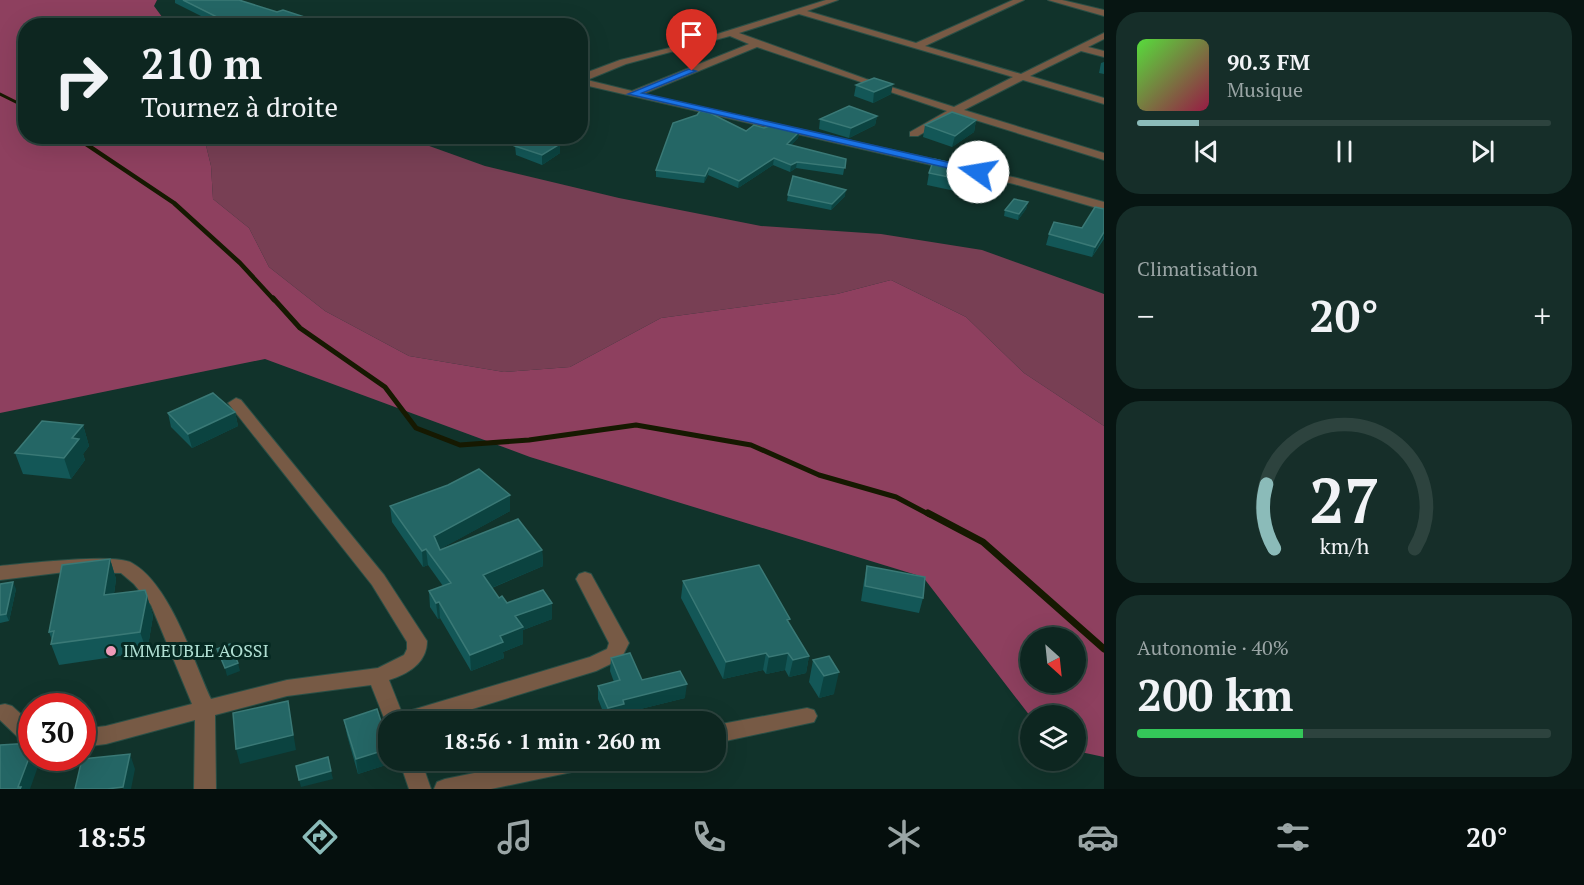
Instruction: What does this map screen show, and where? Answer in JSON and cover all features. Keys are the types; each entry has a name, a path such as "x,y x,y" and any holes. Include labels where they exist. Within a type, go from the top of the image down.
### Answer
{"street":[{"path":"588,77 623,62 732,33 834,0"},
{"path":"917,46 1020,0"},
{"path":"1052,0 1104,13"},
{"path":"798,11 1104,102"},
{"path":"732,33 863,81 1104,157"},
{"path":"914,134 957,109 1104,36"},
{"path":"633,94 757,44"},
{"path":"1080,48 1104,54"},
{"path":"588,82 1017,181 1104,206"},
{"path":"96,736 287,688 378,676 411,660 417,650 417,641 378,580 236,403"},
{"path":"0,573 65,566 125,567 140,579 159,602 205,710 205,789"},
{"path":"435,711 596,663 614,654 619,643 585,579"},
{"path":"378,676 393,711"},
{"path":"5,712 18,725"},
{"path":"726,732 807,716"},
{"path":"414,771 420,789"},
{"path":"445,789 533,771"}],"shaded area":[{"path":"0,0 157,0 154,6 163,18 18,18 18,144 206,144 211,166 213,199 249,228 269,267 325,311 409,356 504,372 570,367 661,318 837,294 891,280 966,317 1024,373 1104,426 1104,757 1086,753 1086,705 1022,705 923,577 530,457 265,359 0,413"},
{"path":"206,144 424,144 485,166 619,198 761,226 881,234 982,250 1104,294 1104,426 1024,373 966,317 891,280 837,294 661,318 570,367 504,372 409,356 325,311 269,267 249,228 213,199 211,166"}],"building":[{"path":"183,0 239,0 277,12 283,10 308,18 219,18"},
{"path":"874,78 893,84 874,92 856,85"},
{"path":"849,106 877,116 851,128 820,119"},
{"path":"700,111 710,113 746,131 754,125 764,128 772,125 799,132 787,144 846,159 845,168 797,162 791,165 774,158 739,181 709,168 705,176 656,170 673,123 697,115"},
{"path":"952,112 976,120 955,136 925,125"},
{"path":"519,144 560,144 542,155 515,146"},
{"path":"934,159 965,166 958,179 929,173"},
{"path":"793,176 846,190 832,204 788,195"},
{"path":"1014,199 1028,202 1019,214 1005,210"},
{"path":"1095,207 1104,209 1104,232 1095,247 1049,234 1054,222 1082,228"},
{"path":"213,393 235,412 188,434 168,413"},
{"path":"42,421 83,425 72,438 79,439 64,458 15,453"},
{"path":"479,469 510,495 434,536 440,550 518,519 542,550 483,575 499,598 502,596 507,603 543,590 552,603 515,616 523,627 500,636 503,642 470,655 439,602 436,603 429,591 451,583 426,549 422,551 390,506 448,485"},
{"path":"110,559 104,595 145,590 147,596 140,632 51,644 54,631 49,632 62,565"},
{"path":"759,565 790,619 787,620 809,656 793,660 788,653 769,657 766,653 726,662 683,581"},
{"path":"867,566 925,577 923,598 865,586"},
{"path":"13,582 6,614 0,615 0,584"},
{"path":"230,644 238,663 225,668 217,649"},
{"path":"630,653 642,680 680,671 687,684 623,700 624,704 608,708 598,686 620,680 611,658"},
{"path":"829,656 839,672 824,676 813,660"},
{"path":"288,701 293,735 236,749 233,713"},
{"path":"377,709 378,752 356,759 344,720"},
{"path":"18,744 18,771 24,771 18,787 21,787 20,789 0,789 0,745"},
{"path":"130,754 123,787 75,789 79,771 96,771 96,758"},
{"path":"328,757 331,771 299,780 296,766"}],"waterway":[{"path":"0,94 18,103"},
{"path":"86,144 174,203 240,263 274,300"},
{"path":"273,298 300,328 385,387 416,428 460,445 529,440 636,425 751,445 819,475 896,497 930,515"},
{"path":"928,513 983,542 1104,649"}],"place":[{"name":"IMMEUBLE AOSSI","path":"111,651"}],"route":[{"path":"692,71 633,94 978,172"}]}
